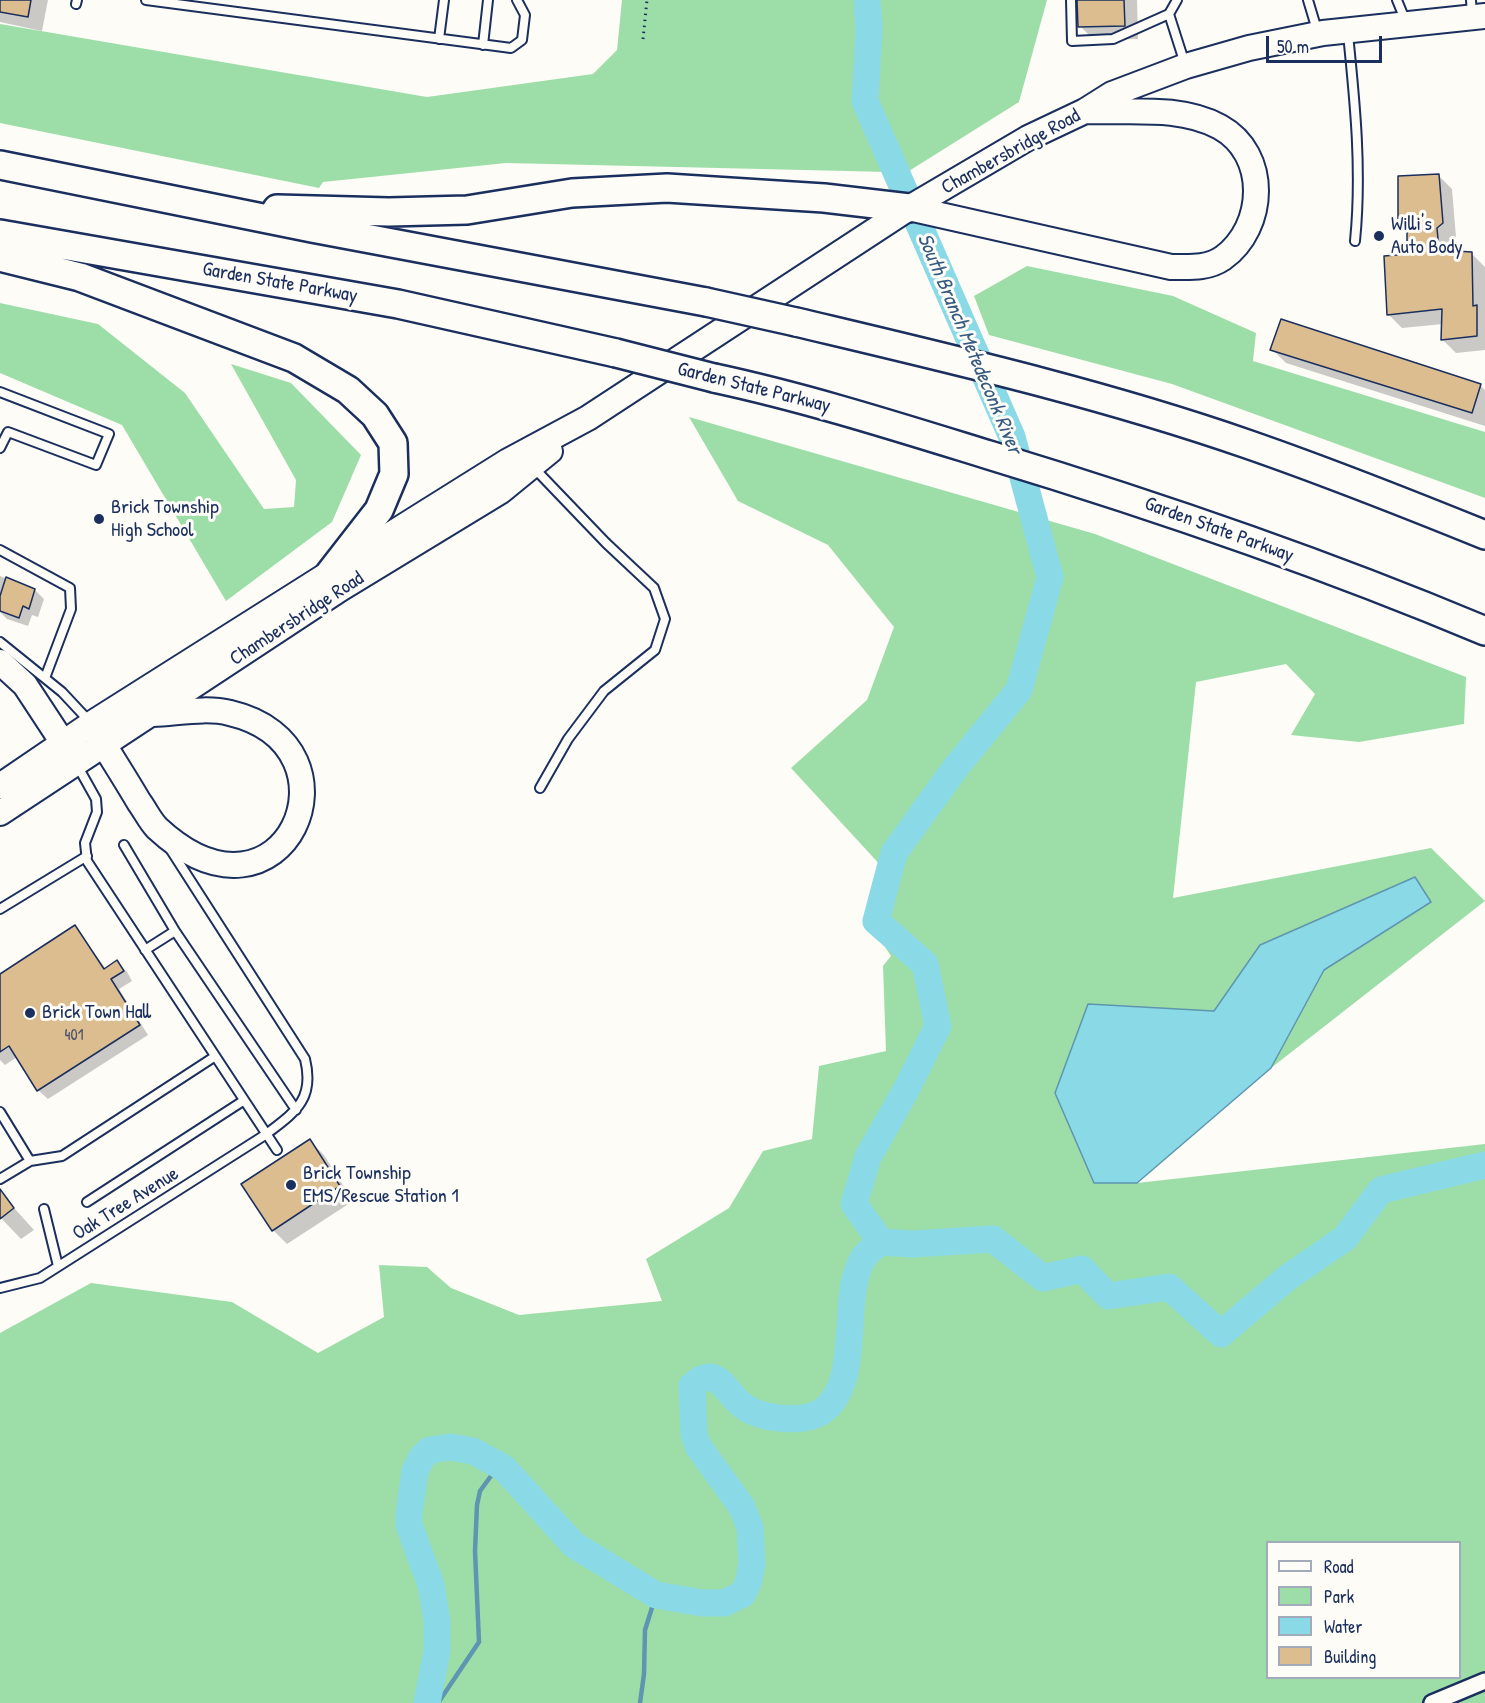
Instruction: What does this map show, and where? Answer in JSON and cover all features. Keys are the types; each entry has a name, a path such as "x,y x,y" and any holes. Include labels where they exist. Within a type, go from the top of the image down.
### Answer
{"highway":[{"path":"0,165 216,209 706,302 943,358 1035,381 1245,444 1378,492 1485,535"},
{"path":"216,209 389,212 467,210 572,193 667,188 897,210"},
{"name":"Garden State Parkway","path":"0,234 398,304 774,391 1080,483 1329,569 1485,631"},
{"path":"0,257 80,277 294,358 348,390 375,415 393,443 394,474 379,510 330,573"}],"main road":[{"name":"Chambersbridge Road","path":"0,786 91,724 508,461 588,418 897,210 944,187 1028,138 1085,111 1112,94 1186,66 1249,48 1347,29 1406,23 1476,11"},
{"path":"897,210 956,217 1170,267 1204,267 1223,258 1241,241 1252,219 1257,201 1257,183 1240,143 1221,127 1198,118 1147,112 1085,111"},
{"name":"Chambersbridge Road","path":"0,813 340,589 501,491 588,418"},
{"path":"0,662 35,682 63,743 76,764"},
{"path":"91,724 156,827 185,849 217,864 252,864 280,849 295,828 301,805 302,787 291,750 272,732 247,718 209,711 153,714"},
{"path":"0,776 27,768"}],"street":[{"path":"1432,1703 1485,1681"}],"lane":[{"path":"146,0 511,48 522,40 525,15 517,0"},
{"path":"439,39 444,0"},
{"path":"483,45 488,0"},
{"path":"1071,0 1072,41 1113,39 1169,14 1177,0"},
{"path":"1308,0 1318,34"},
{"path":"1397,0 1406,23"},
{"path":"1169,14 1186,66"},
{"path":"1347,29 1359,150 1359,205 1355,242"},
{"path":"0,392 109,434 96,465 8,432 0,448"},
{"path":"531,466 606,543 654,588 665,619 655,650 604,691 568,739 540,789"},
{"path":"0,550 70,588 71,609 35,682"},
{"path":"0,642 35,682"},
{"path":"0,649 35,682 91,724"},
{"path":"76,764 96,799 97,812 85,843 87,856 214,1057 277,1150"},
{"path":"124,845 176,931 296,1110 304,1100 310,1078 305,1059 156,827"},
{"path":"0,909 87,856"},
{"path":"145,950 176,931"},
{"path":"0,1179 30,1161 62,1156 214,1057"},
{"path":"87,1202 243,1101"},
{"name":"Oak Tree Avenue","path":"0,1288 40,1278 265,1135 296,1110"},
{"path":"0,1112 30,1161"},
{"path":"44,1209 58,1266"}],"path":[{"path":"643,39 647,0"}],"green space":[{"path":"622,0 1047,0 1019,102 893,181 889,172 506,163 323,182 319,188 0,123 0,24 427,97 593,74 617,50"},
{"path":"1027,266 1173,296 1256,333 1253,361 1485,432 1485,498 1172,384 989,335 974,296"},
{"path":"0,303 98,324 185,393 264,509 294,507 296,480 231,364 291,383 361,455 332,522 226,601 122,425 0,373"},
{"path":"689,417 1095,534 1466,677 1464,724 1359,742 1291,735 1315,694 1286,664 1196,682 1173,898 1431,848 1485,901 1271,1068 1324,970 1431,902 1260,945 1214,1011 1088,1004 1095,1183 1137,1183 1485,1144 1485,1703 0,1703 0,1333 91,1283 232,1302 318,1353 384,1317 379,1265 427,1267 451,1288 519,1315 662,1301 646,1259 729,1208 763,1151 812,1139 819,1066 886,1051 883,966 891,956 883,944 883,868 791,768 867,700 894,627 828,545 738,501"}],"water":[{"path":"1415,877 1431,902 1324,970 1271,1068 1137,1183 1094,1183 1055,1093 1088,1004 1214,1011 1260,945"}],"building":[{"path":"0,0 31,0 28,17 0,12"},
{"path":"1077,0 1124,0 1125,26 1078,27"},
{"path":"1439,174 1443,223 1437,228 1439,250 1472,252 1473,306 1477,305 1477,336 1441,340 1442,309 1387,315 1384,256 1407,254 1407,223 1398,223 1398,176"},
{"path":"1281,319 1481,384 1472,413 1270,350"},
{"path":"6,577 35,589 29,609 23,606 19,618 0,611 0,596"},
{"path":"75,925 104,969 117,960 124,971 111,979 140,1025 37,1091 9,1046 0,1052 0,974"},
{"name":"Brick Township EMS/Rescue Station 1","path":"310,1139 340,1186 272,1231 241,1184"},
{"path":"0,1189 14,1208 0,1219"}],"waterway":[{"name":"South Branch Metedeconk River","path":"867,0 869,29 865,101 1012,437 1050,577 1019,690 956,767 894,853 876,921 925,964 938,1026 906,1090 868,1157 854,1204 881,1242"},
{"path":"881,1242 913,1244 993,1239 1043,1278 1082,1269 1108,1296 1169,1287 1221,1334 1287,1278 1345,1238 1381,1190 1485,1165"},
{"path":"427,1703 437,1651 437,1621 431,1585 409,1525 415,1471 422,1457 430,1450 450,1447 473,1451 504,1468 574,1545 656,1595 702,1603 724,1603 743,1594 748,1583 752,1564 750,1528 742,1507 698,1446 694,1434 692,1386 701,1379 715,1378 742,1405 769,1417 803,1418 821,1412 834,1398 843,1381 856,1274 864,1257 881,1242"},
{"path":"438,1703 479,1642 475,1551 477,1505 480,1491 499,1465"},
{"path":"640,1703 644,1674 645,1630 656,1595"}],"place":[{"name":"Willi's Auto Body","path":"1379,236"},
{"name":"Brick Township High School","path":"99,519"},
{"name":"Brick Town Hall","path":"30,1013"},
{"name":"Brick Township EMS/Rescue Station 1","path":"291,1185"}]}
